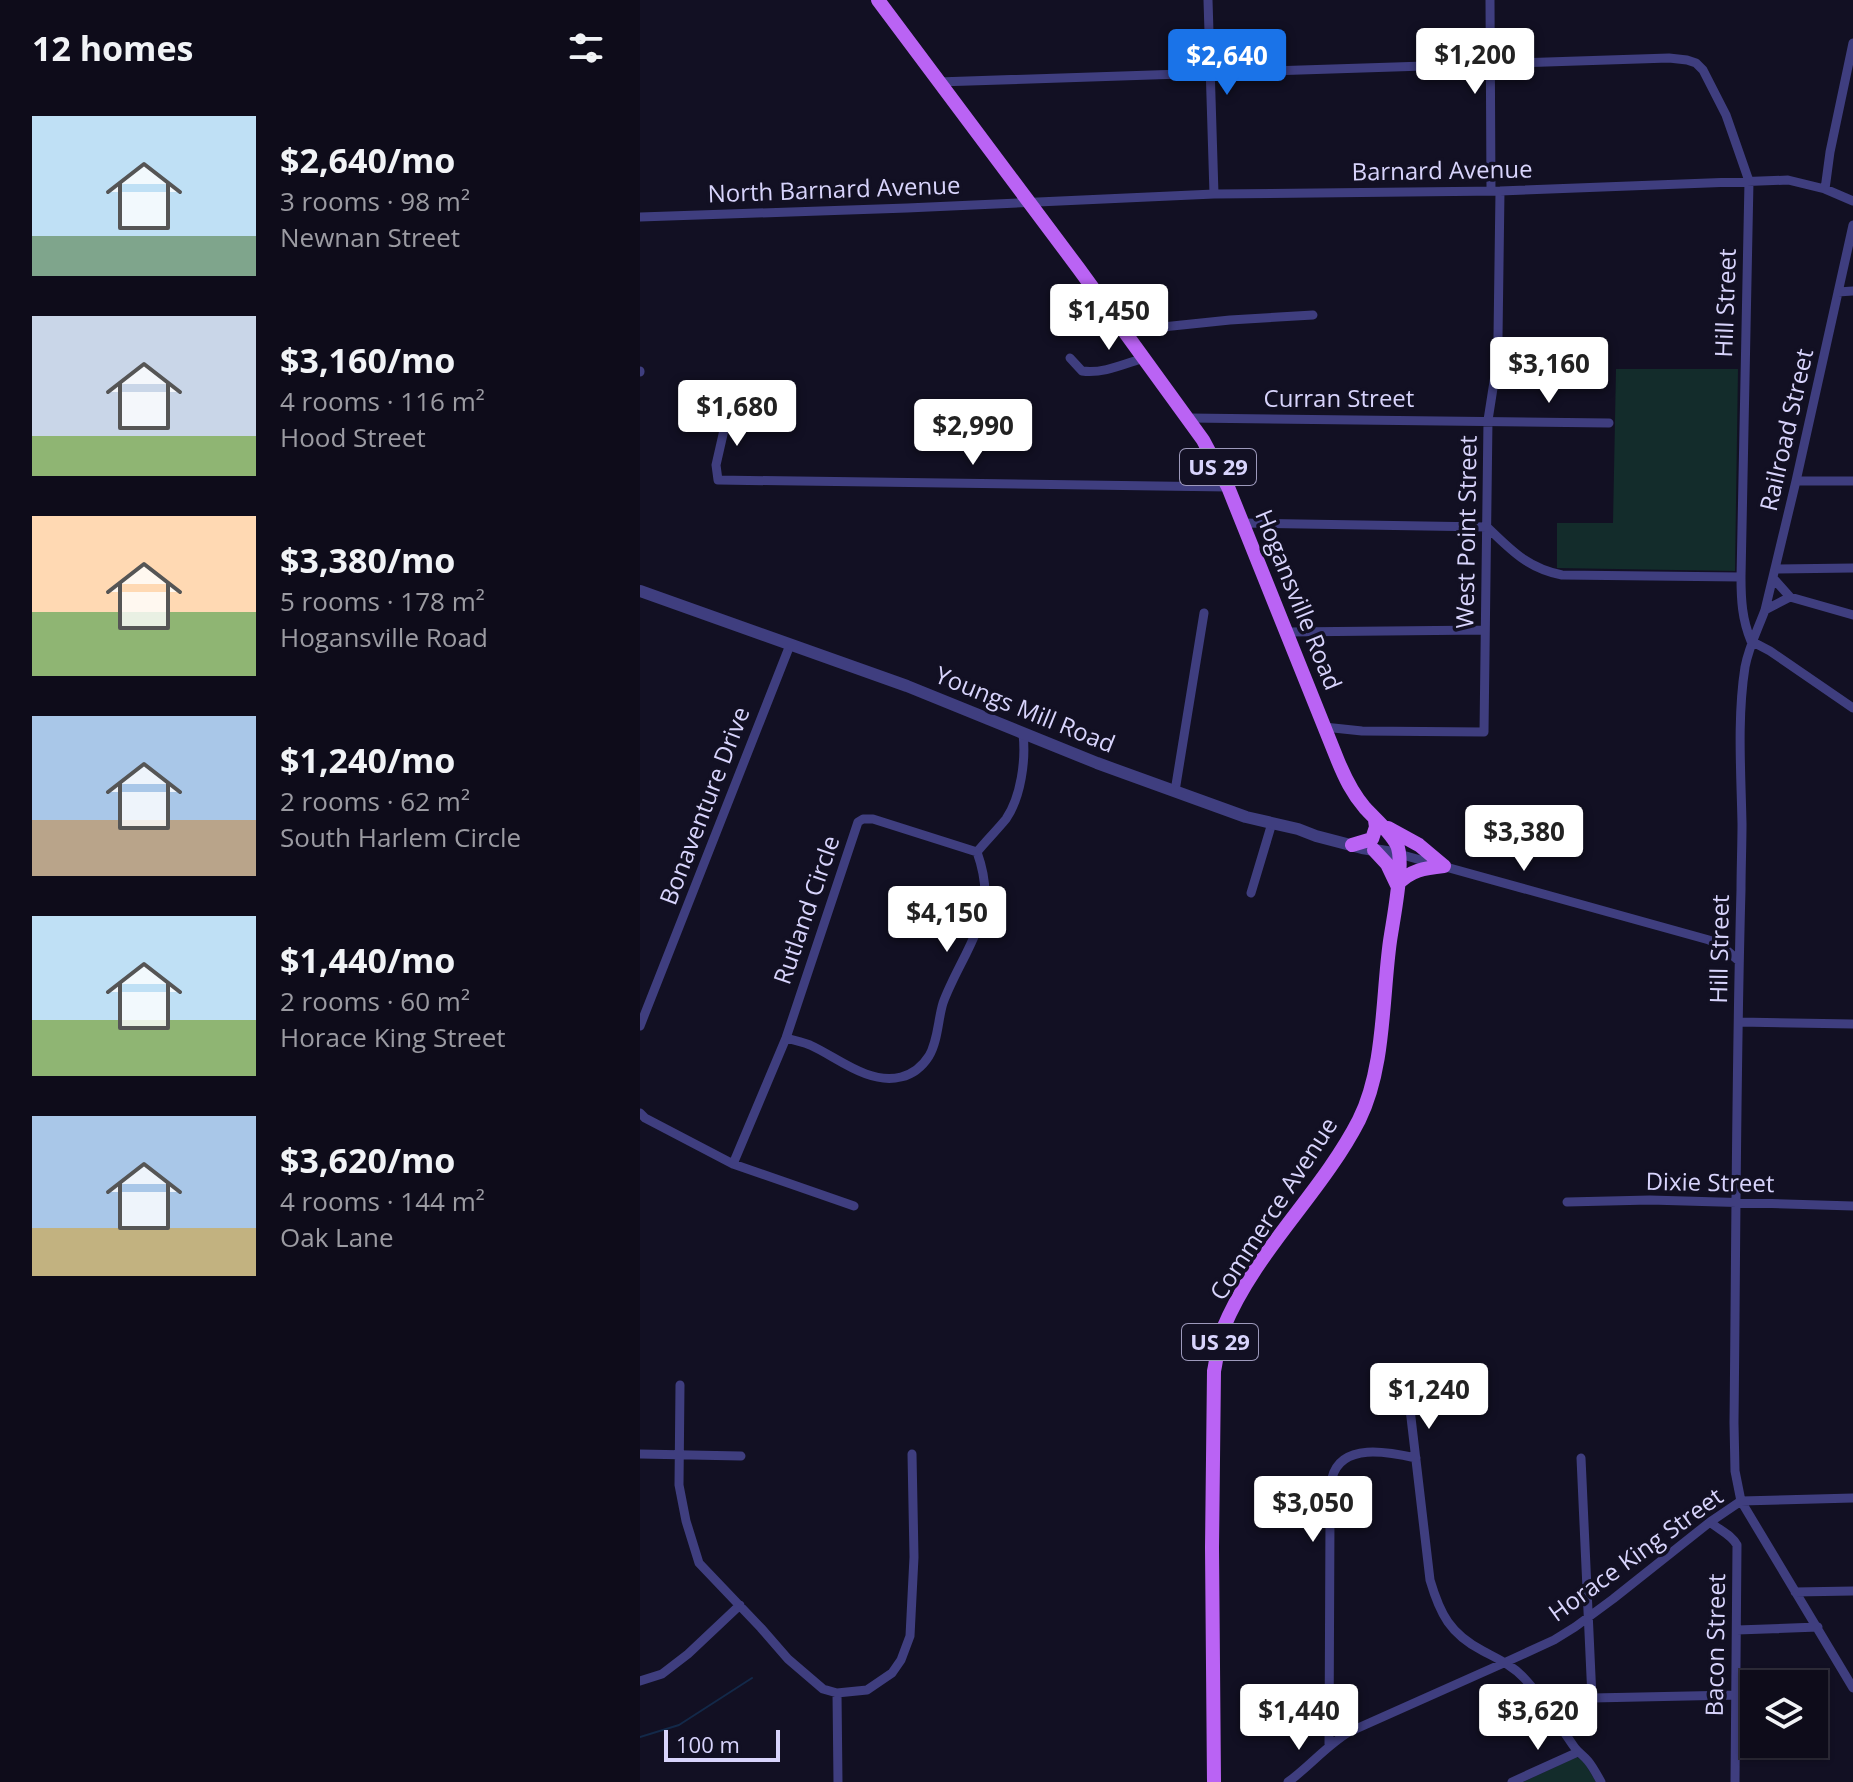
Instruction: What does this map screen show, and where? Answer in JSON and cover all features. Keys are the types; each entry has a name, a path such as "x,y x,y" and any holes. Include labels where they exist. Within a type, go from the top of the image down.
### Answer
{"main road":[{"name":"Hogansville Road","path":"878,0 1189,418 1228,487 1352,792 1397,845 1399,854"},
{"path":"1352,845 1372,839 1375,820"},
{"path":"1375,820 1419,845 1444,866"},
{"path":"1374,850 1387,864 1397,885 1413,872 1444,866"},
{"name":"Commerce Avenue","path":"1214,1782 1212,1543 1214,1371 1218,1349 1229,1318 1254,1272 1345,1143 1369,1097 1380,1036 1399,854"}],"street":[{"path":"1208,0 1214,194"},
{"name":"West Point Street","path":"1324,727 1362,731 1484,732 1488,420 1498,337 1490,0"},
{"path":"1825,189 1853,43"},
{"path":"938,82 1669,58 1687,60 1703,70 1726,115 1749,181"},
{"name":"Barnard Avenue","path":"1029,202 1214,194 1496,191 1788,180 1825,189 1853,201"},
{"name":"Hill Street","path":"1749,181 1741,607 1751,641 1744,680 1740,749 1742,829 1735,1471 1741,1501 1853,1688"},
{"name":"North Barnard Avenue","path":"640,217 1029,202"},
{"name":"Railroad Street","path":"1751,641 1760,625 1774,574 1853,225"},
{"path":"1838,292 1853,291"},
{"path":"1124,331 1313,315"},
{"path":"1070,358 1082,371 1089,372 1103,371 1144,358"},
{"name":"Curran Street","path":"1189,418 1609,423"},
{"path":"722,421 724,430 716,465 718,480 1228,487"},
{"path":"1796,481 1853,481"},
{"path":"1243,523 1487,527 1531,565 1562,575 1741,577"},
{"path":"1774,574 1853,568"},
{"path":"1774,574 1790,597 1853,615"},
{"name":"Youngs Mill Road","path":"640,591 907,686 1023,734 1246,817 1399,854"},
{"path":"1765,610 1790,597"},
{"path":"1175,791 1204,613"},
{"path":"1287,632 1485,630"},
{"path":"1751,641 1853,708"},
{"name":"Bonaventure Drive","path":"640,1026 790,645"},
{"path":"786,1038 810,1046 846,1066 888,1078 915,1073 931,1053 943,1003 977,928 985,896 984,872 977,852 1008,816 1021,782 1023,734"},
{"name":"Rutland Circle","path":"733,1164 786,1038 858,822 873,819 977,852"},
{"path":"1251,893 1272,823"},
{"path":"1399,854 1709,940 1739,961"},
{"path":"1739,1022 1853,1024"},
{"path":"640,1113 733,1164 854,1206"},
{"name":"Dixie Street","path":"1567,1202 1650,1200 1853,1206"},
{"path":"680,1385 679,1485 689,1534 699,1563 788,1659 823,1689 837,1693 867,1690 892,1673 901,1660 910,1636 914,1557 912,1454"},
{"path":"1410,1409 1430,1580 1443,1618 1459,1636 1506,1662 1523,1676 1601,1782"},
{"path":"1329,1744 1332,1480 1340,1462 1354,1455 1385,1453 1416,1458"},
{"path":"640,1454 741,1456"},
{"path":"1581,1458 1592,1698 1736,1695"},
{"name":"Horace King Street","path":"1288,1782 1329,1744 1349,1732 1554,1640 1588,1619 1741,1501 1853,1498"},
{"name":"Bacon Street","path":"1710,1522 1733,1538 1737,1545 1735,1782"},
{"path":"1795,1592 1853,1591"},
{"path":"640,1681 662,1674 740,1605"},
{"path":"1737,1630 1818,1627"},
{"path":"837,1693 838,1782"},
{"path":"1512,1782 1578,1752"}],"green space":[{"path":"1616,369 1738,369 1735,571 1557,568 1557,523 1613,523"},
{"path":"1577,1757 1584,1762 1596,1782 1523,1782"}],"waterway":[{"path":"640,1737 679,1725 752,1678"}]}
